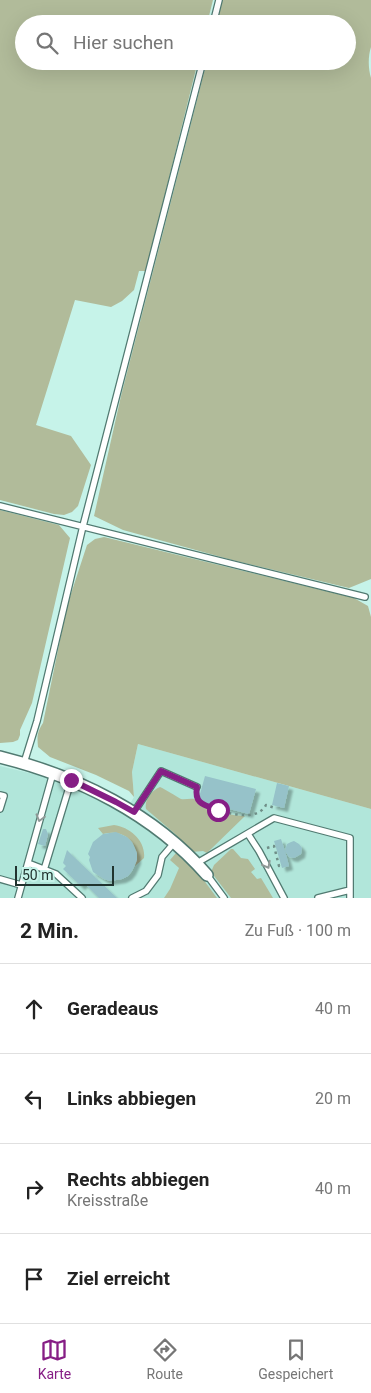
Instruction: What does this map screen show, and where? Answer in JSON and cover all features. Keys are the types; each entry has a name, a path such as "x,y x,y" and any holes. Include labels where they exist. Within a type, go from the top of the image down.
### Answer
{"street":[{"path":"0,757 24,763 71,780 134,812 174,843 197,863 207,875"}],"lane":[{"path":"215,15 219,0"},
{"path":"24,763 37,721 82,526 201,70"},
{"path":"0,506 365,597"},
{"path":"134,812 161,771 197,787"},
{"path":"18,898 53,773"},
{"path":"44,870 71,780"},
{"path":"0,794 4,796 0,809"},
{"path":"197,863 274,818 350,838 350,898"},
{"path":"248,834 284,898"},
{"path":"132,898 146,891 158,875 162,857 174,843"},
{"path":"28,863 56,874 82,898"},
{"path":"207,875 224,898"},
{"path":"0,879 21,885"},
{"path":"318,898 350,890"}],"path":[{"path":"197,787 195,795 202,805 235,814 248,815"},
{"path":"274,846 281,866"}],"shaded area":[{"path":"0,0 213,0 209,15 15,15 15,70 196,70 146,271 139,271 134,290 122,301 111,307 75,300 36,425 71,436 91,465 78,506 72,512 64,515 0,500"},
{"path":"222,0 371,0 369,70 371,78 371,579 349,588 232,560 123,530 94,516 121,396 205,70 356,70 356,15 218,15"},
{"path":"0,510 59,525 70,538 32,703 20,730 18,740 0,743"},
{"path":"104,537 354,598 368,606 371,617 371,809 138,744 132,772 134,797 129,791 96,775 50,757 38,747 38,735 43,723 67,606 87,545 95,539"},
{"path":"138,744 371,809 371,898 0,898 0,766 46,777 99,800 124,814 134,797 132,772"},
{"path":"160,787 181,799 195,799 201,806 210,810 245,816 207,853 203,851 192,852 174,833 146,809 146,802 149,796"},
{"path":"114,825 131,832 140,841 144,858 135,866 135,850 129,839 118,833 103,834 98,828"},
{"path":"231,849 241,858 248,859 255,869 251,872 257,879 261,878 273,898 231,898 211,872 214,865"},
{"path":"176,853 203,879 217,898 164,898 179,868 170,860"}],"building":[{"path":"205,776 256,789 249,814 198,801"},
{"path":"277,783 289,786 284,808 272,805"},
{"path":"43,829 46,829 48,834 45,846 38,844"},
{"path":"116,832 127,837 132,842 137,853 137,860 128,876 110,881 93,872 88,854 93,842 103,834"},
{"path":"281,839 289,866 282,868 274,841"},
{"path":"294,841 302,848 301,854 294,858 289,857 285,851 287,844"},
{"path":"67,850 117,898 99,898 84,883 81,886 63,869 66,866 63,863"}],"route":[{"path":"71,780 134,812 161,771 197,787 195,795 198,801 202,805 218,810"}]}
